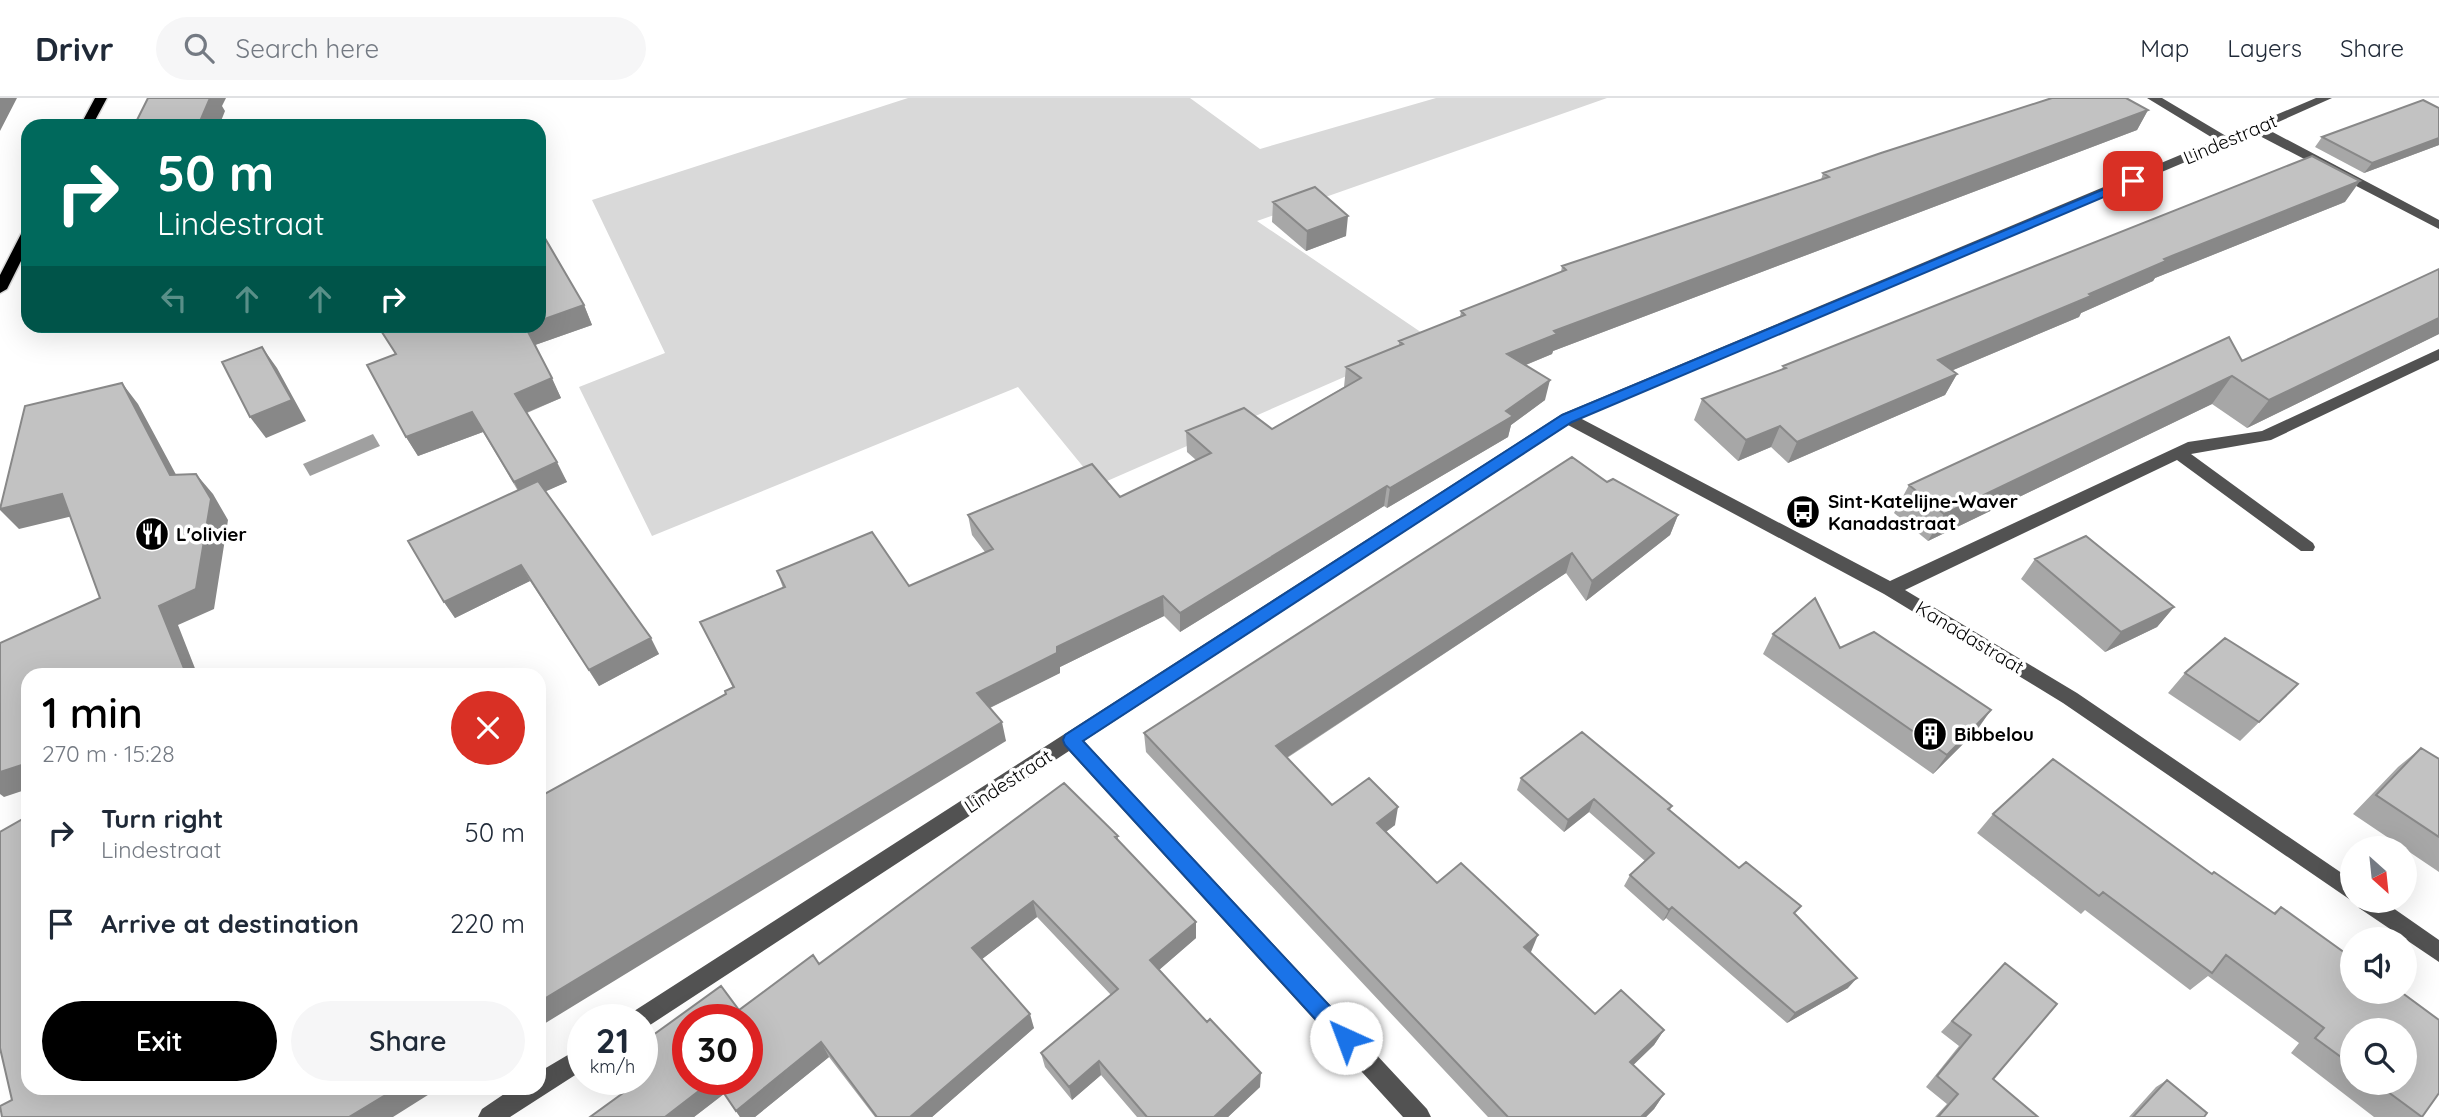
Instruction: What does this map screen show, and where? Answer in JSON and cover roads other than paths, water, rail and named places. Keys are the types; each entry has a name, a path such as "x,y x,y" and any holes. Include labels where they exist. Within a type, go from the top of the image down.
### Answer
{"main road":[{"path":"90,119 101,98"},
{"path":"0,289 21,248"}],"street":[{"path":"2153,98 2226,141"},
{"name":"Lindestraat","path":"658,1008 1567,418 2326,98"},
{"path":"2255,128 2439,225"},
{"path":"1890,589 2194,446 2265,436 2439,354"},
{"name":"Kanadastraat","path":"1567,418 1890,589 2070,698 2340,884"},
{"path":"2178,453 2307,547"},
{"path":"1072,740 1419,1117"},
{"path":"2385,914 2439,952"},
{"path":"546,1081 567,1067"},
{"path":"490,1117 523,1095"}],"place":[{"name":"Sint-Katelijne-Waver Kanadastraat","path":"1803,512"},
{"name":"L'olivier","path":"152,534"},
{"name":"Bibbelou","path":"1930,734"}]}
